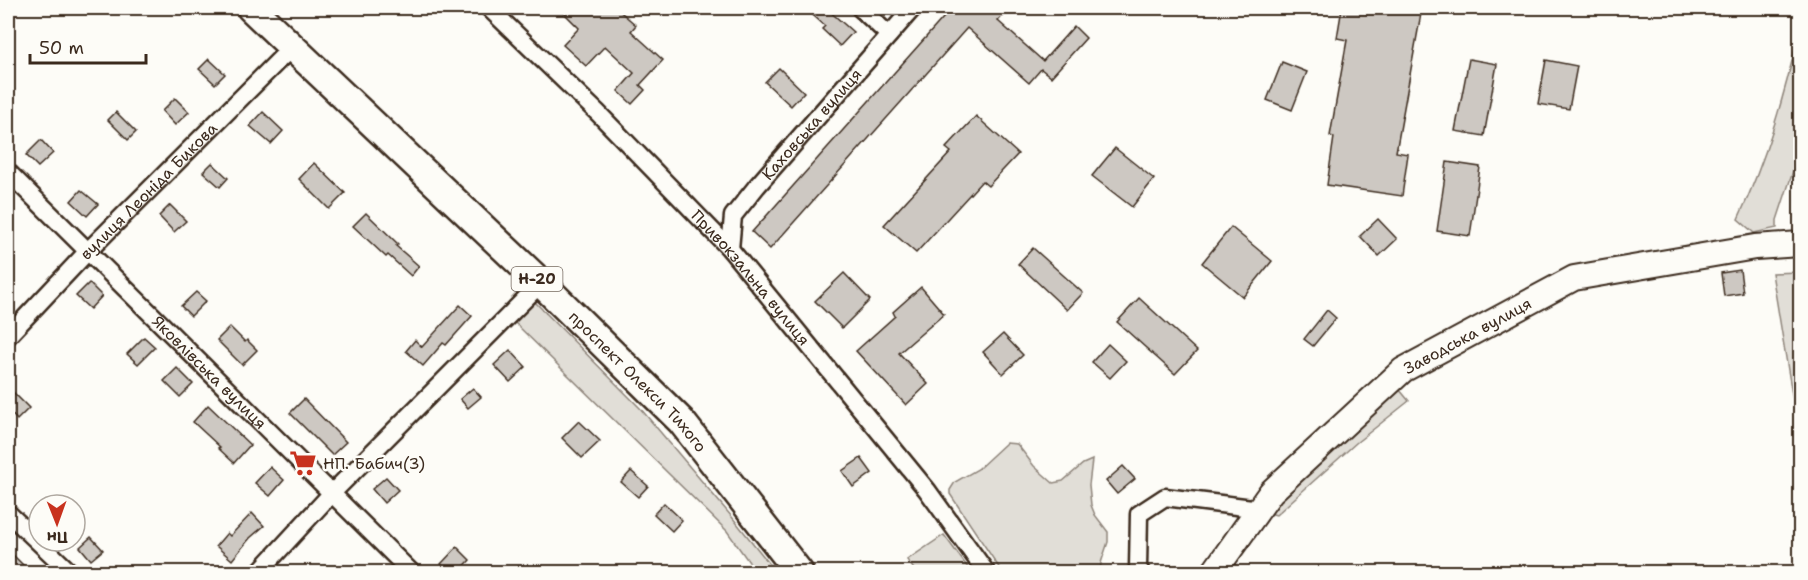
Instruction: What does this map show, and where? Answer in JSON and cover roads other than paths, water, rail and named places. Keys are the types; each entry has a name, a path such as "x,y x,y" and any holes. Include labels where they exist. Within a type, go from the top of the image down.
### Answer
{"main road":[{"name":"проспект Олекси Тихого","path":"251,8 541,283 681,420 799,573"}],"street":[{"name":"Привокзальна вулиця","path":"489,8 598,112 730,249 927,490 986,573"},
{"path":"860,8 889,35"},
{"name":"Каховська вулиця","path":"730,249 733,216 913,8"},
{"name":"вулиця Леоніда Бикова","path":"8,336 88,251 292,47"},
{"name":"Яковлівська вулиця","path":"8,172 411,573"},
{"name":"Заводська вулиця","path":"1214,573 1271,492 1403,370 1574,278 1755,247 1800,244"},
{"path":"259,573 331,494 541,283"},
{"path":"1141,573 1138,568 1139,514 1165,497 1260,509"},
{"path":"8,513 70,573"}],"place":[{"name":"НП. Бабич(3)","path":"303,463"}]}
